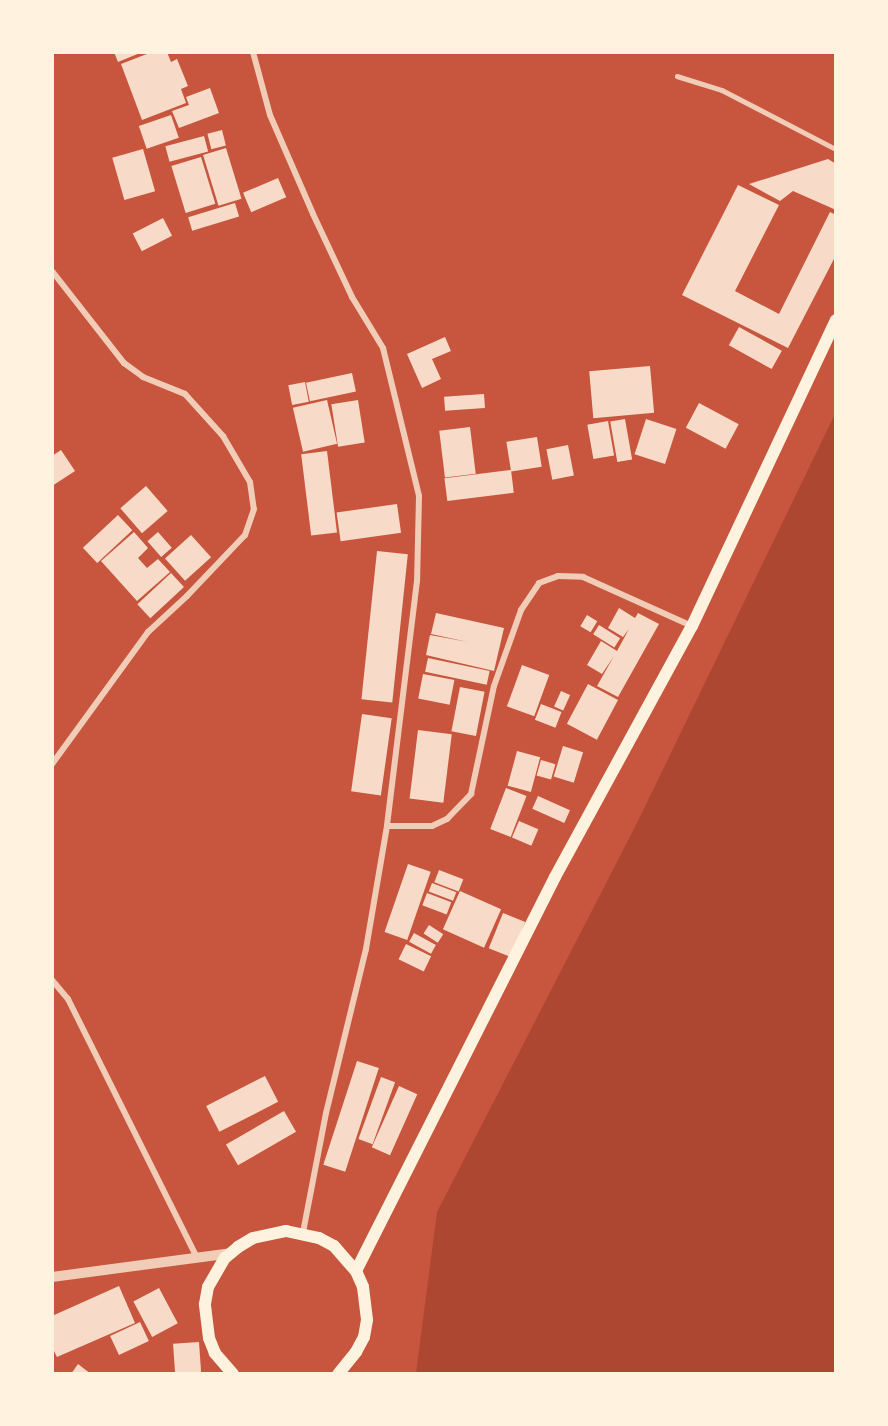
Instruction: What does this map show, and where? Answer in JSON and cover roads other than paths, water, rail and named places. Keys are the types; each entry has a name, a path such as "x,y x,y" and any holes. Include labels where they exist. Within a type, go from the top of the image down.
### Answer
{"main road":[{"path":"357,1271 555,877 693,626 836,320"},
{"path":"233,1374 216,1353 209,1338 205,1304 215,1272 232,1253 253,1238 269,1233 303,1233 334,1246 357,1271 365,1295 367,1320 357,1352 338,1374"}],"street":[{"path":"253,52 270,115 312,214 352,297 383,348 419,496 417,581 387,826 366,949 326,1113 303,1233"},
{"path":"52,271 124,363 142,377 185,394 223,436 250,482 254,509 245,535 187,596 148,632 52,764"},
{"path":"387,826 432,826 447,819 471,794 494,686 520,610 539,583 558,576 583,577 693,626"},
{"path":"52,980 68,999 197,1257"},
{"path":"52,1277 232,1253"}],"lane":[{"path":"677,76 722,90 836,149"}]}
